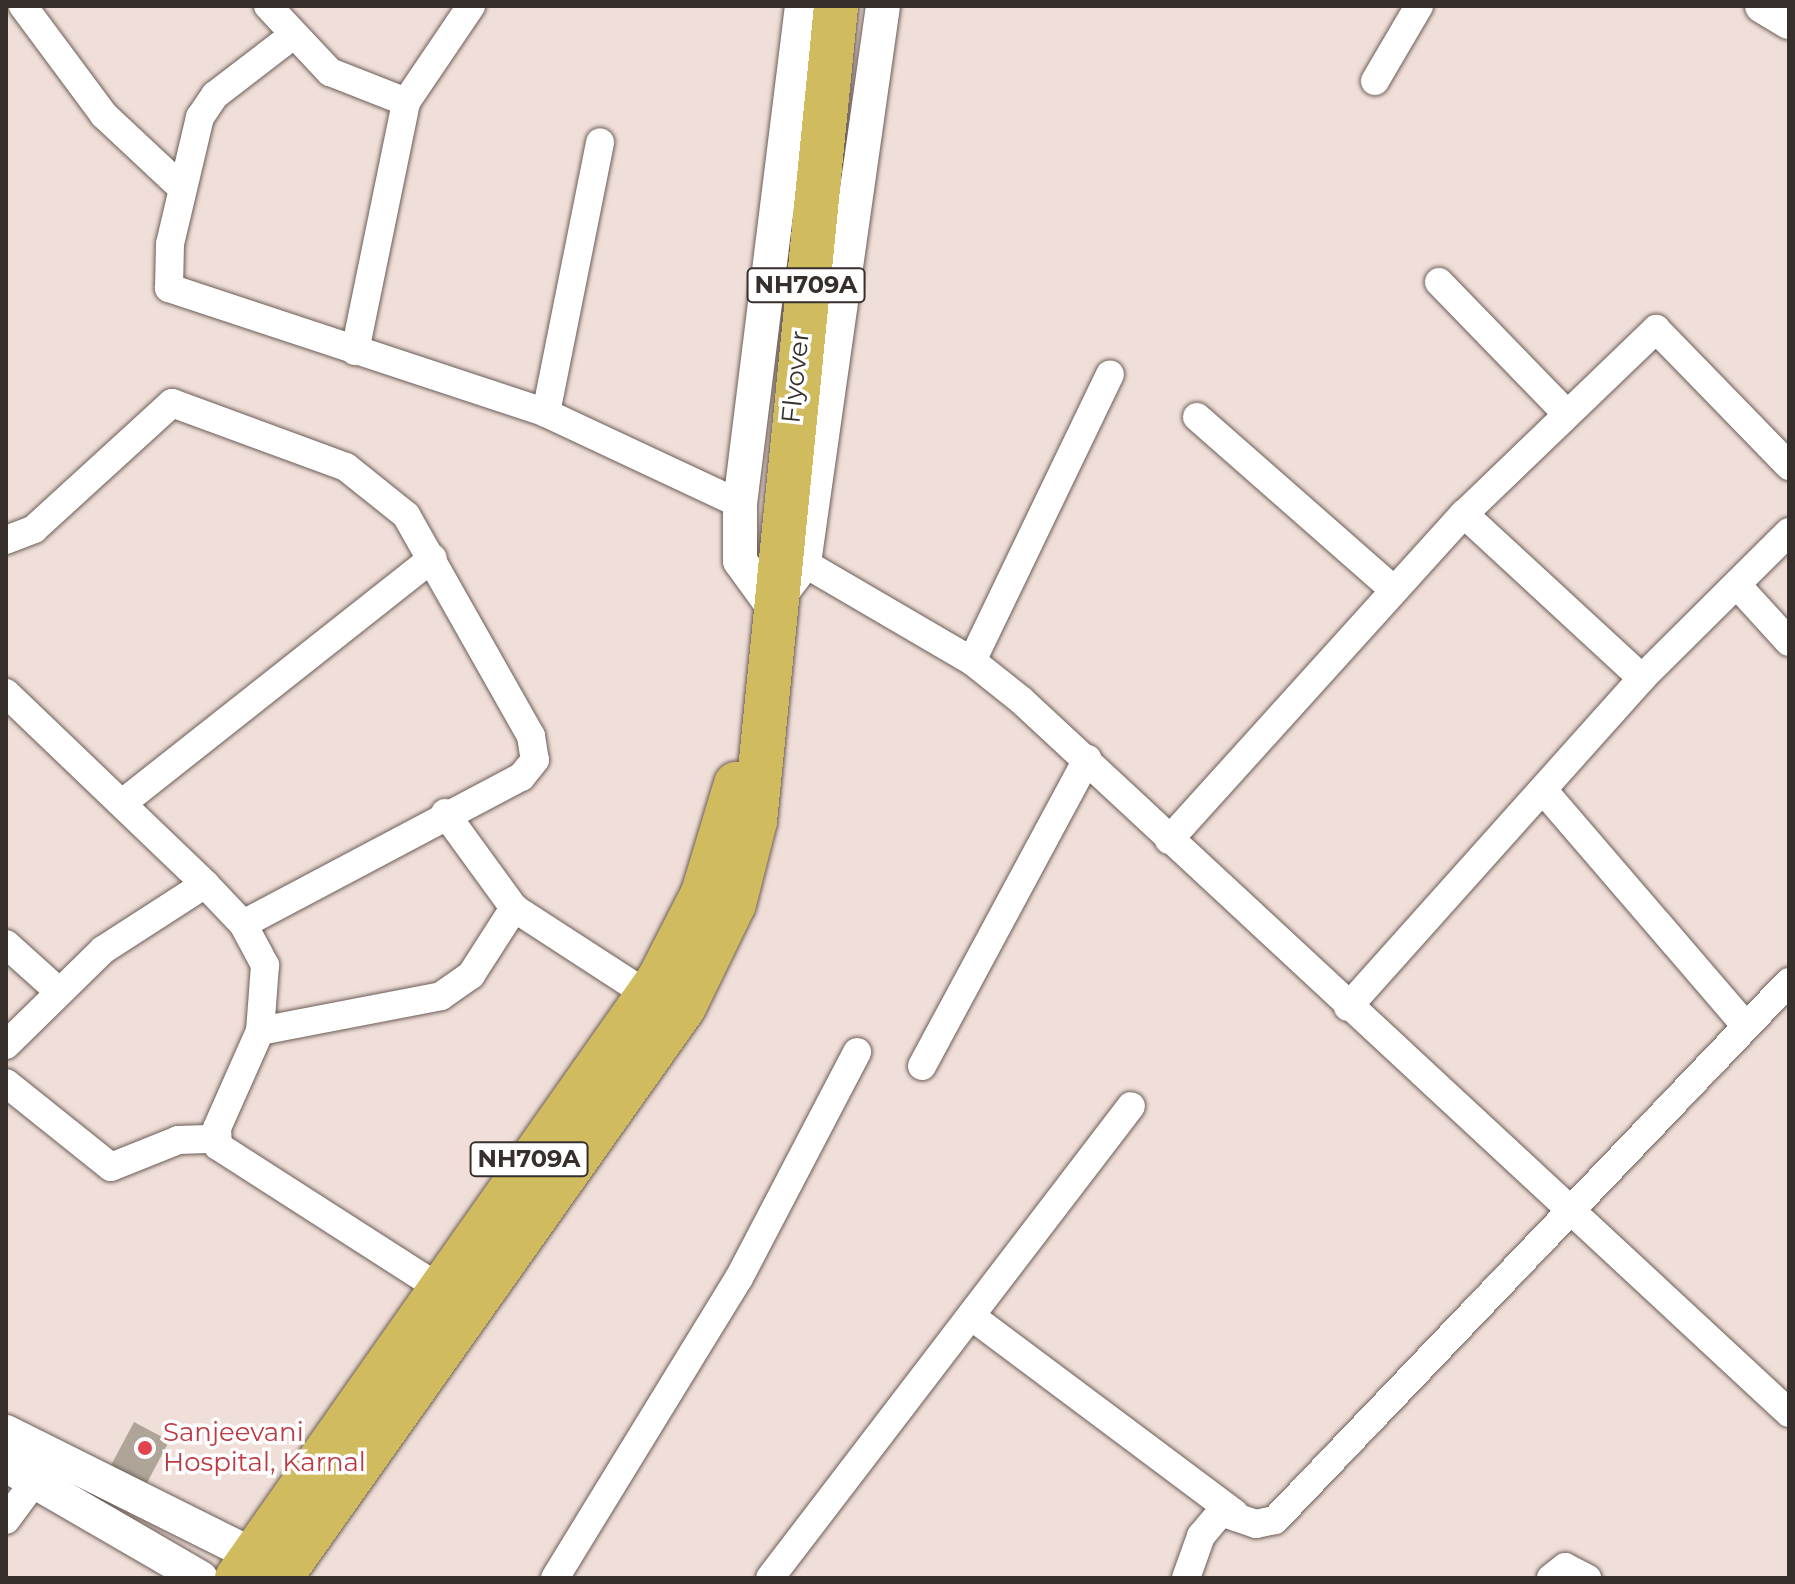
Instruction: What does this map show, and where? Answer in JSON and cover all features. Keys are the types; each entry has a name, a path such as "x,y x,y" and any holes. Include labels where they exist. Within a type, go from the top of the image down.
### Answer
{"highway":[{"name":"Flyover","path":"784,578 836,6"},
{"name":"NH709A","path":"270,1572 684,1007 734,904 755,821 761,710 784,578"},
{"name":"NH709A","path":"270,1572 436,1286 648,995 703,893 761,710"}],"street":[{"path":"23,6 104,115 182,188"},
{"path":"268,6 292,36 330,72 406,102"},
{"path":"355,351 406,102 471,6"},
{"path":"802,6 740,504 740,561 972,661 1087,759 1348,1007 1789,1413"},
{"path":"784,578 883,6"},
{"path":"1375,81 1419,6"},
{"path":"1762,6 1789,22"},
{"path":"292,36 206,105 182,188 169,288 546,413 740,504"},
{"path":"546,413 600,142"},
{"path":"1439,282 1564,411"},
{"path":"1169,840 1464,514 1564,411 1656,329 1789,466"},
{"path":"972,661 1110,374"},
{"path":"6,540 34,529 172,403 346,467 406,515 433,558 536,753 521,777 445,813 243,924"},
{"path":"1197,417 1393,589"},
{"path":"1464,514 1642,678"},
{"path":"1348,1007 1642,678 1789,532"},
{"path":"125,801 433,558"},
{"path":"1737,585 1789,642"},
{"path":"6,693 125,801 243,924 267,979 260,1031 214,1139"},
{"path":"922,1066 1087,759"},
{"path":"1543,790 1746,1026"},
{"path":"445,813 514,908 648,995"},
{"path":"6,1045 57,990 103,950 205,884"},
{"path":"260,1031 441,996 471,975 514,908"},
{"path":"6,944 57,990"},
{"path":"971,1316 1234,1513 1256,1524 1275,1520 1572,1214 1789,982"},
{"path":"555,1578 739,1278 857,1052"},
{"path":"6,1083 111,1167 178,1140 214,1139 436,1286"},
{"path":"770,1578 1131,1106"},
{"path":"6,1432 32,1468 201,1578"},
{"path":"32,1468 270,1572"},
{"path":"6,1520 32,1468"},
{"path":"1186,1578 1201,1536 1221,1512 1234,1513"},
{"path":"1551,1578 1565,1567 1587,1578"}],"building":[{"path":"134,1422 169,1441 146,1485 111,1466"}],"place":[{"name":"Sanjeevani Hospital, Karnal","path":"145,1448"}]}
